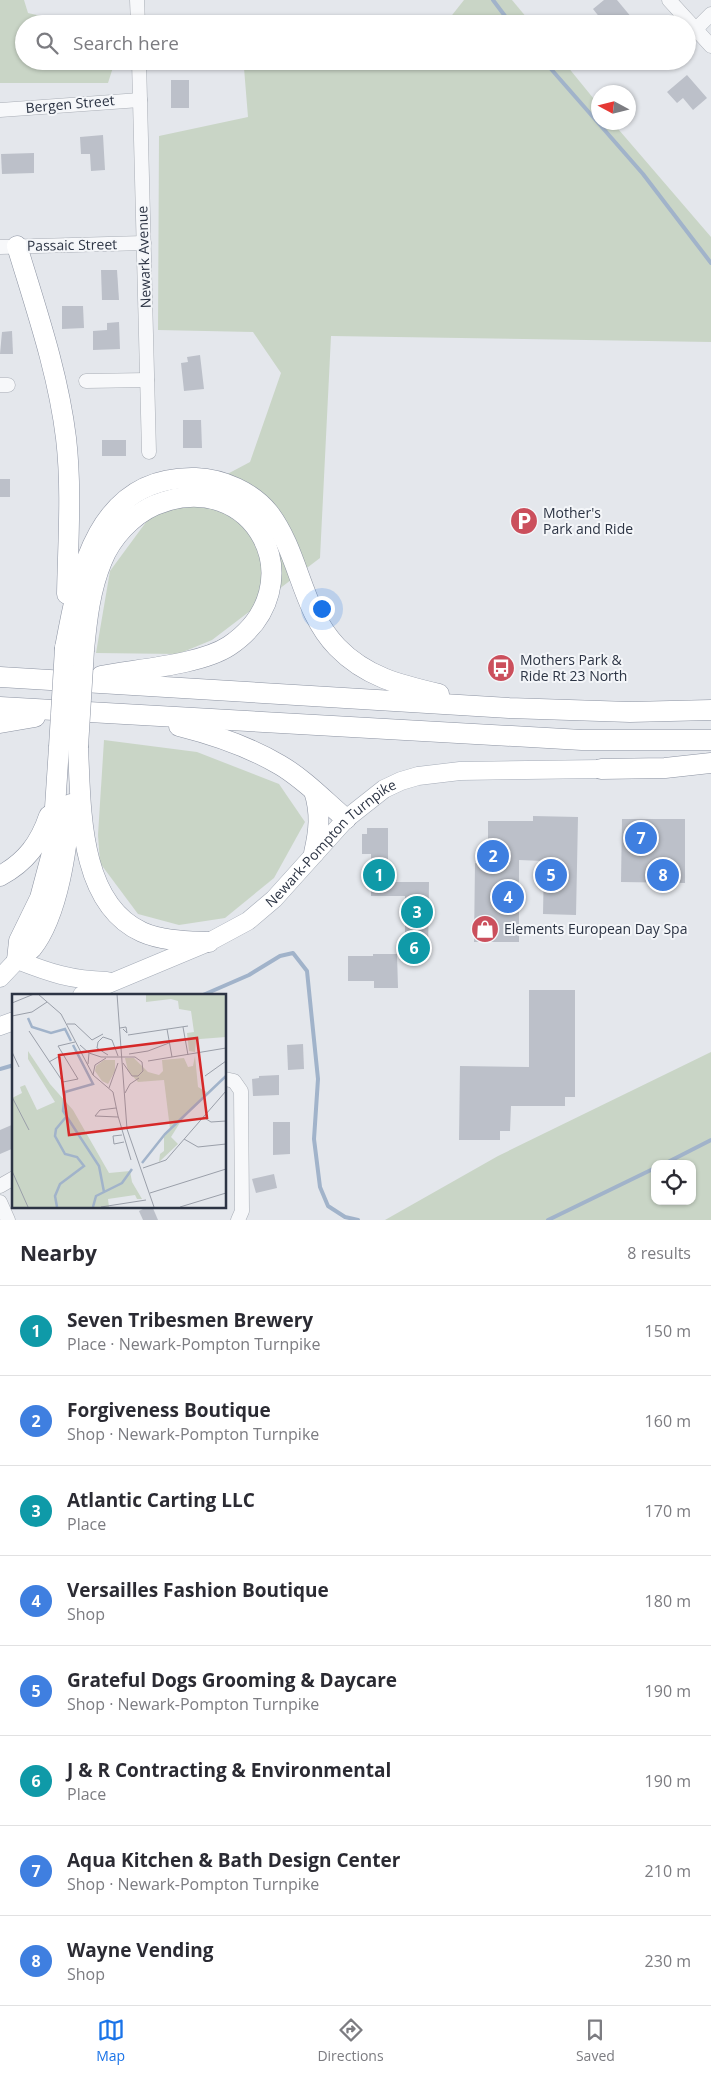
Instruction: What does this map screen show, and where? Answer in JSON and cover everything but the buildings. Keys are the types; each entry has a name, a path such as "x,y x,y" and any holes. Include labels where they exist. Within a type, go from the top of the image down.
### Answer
{"highway":[{"path":"9,246 54,373 66,438 74,649"},
{"path":"17,960 32,948 43,927 60,879 68,841 69,747 80,575 92,546 107,520 125,500 148,486 180,478 204,478 240,490 259,503 268,512 283,536 314,614 327,636 346,656 369,673 384,680 492,706"},
{"path":"74,649 103,559 120,532 138,514 157,504 176,498 203,496 217,499 239,510 260,534 270,554 272,574 270,594 263,611 255,622 229,646 204,658 74,682"},
{"path":"3,677 492,706 630,712 711,710"},
{"path":"0,707 582,740 711,740"},
{"path":"0,723 72,711"},
{"path":"134,714 212,734 250,749 282,766 346,819"},
{"path":"0,876 16,868 43,834 69,747"},
{"path":"69,747 91,867 104,896 124,920 142,932 164,939 209,942"},
{"path":"601,769 658,768 711,763"},
{"path":"314,791 319,807 319,828 314,853"}],"main road":[{"name":"Newark-Pompton Turnpike","path":"84,994 209,942 263,910 346,819 384,789 418,776 460,771 601,769"},
{"path":"0,978 17,960 57,975 79,980 112,981"},
{"path":"0,1026 12,1022"}],"street":[{"path":"137,0 138,15"},
{"path":"669,0 682,15"},
{"path":"711,14 696,30 711,46"},
{"name":"Newark Avenue","path":"139,70 149,452"},
{"name":"Bergen Street","path":"0,110 140,100"},
{"name":"Passaic Street","path":"9,246 144,243"},
{"path":"86,381 147,380"},
{"path":"226,1079 234,1081 241,1090 240,1216"},
{"path":"0,1186 12,1179"},
{"path":"0,1202 8,1220"}],"green space":[{"path":"0,0 24,0 28,13 37,15 15,15 15,70 112,70 108,83 0,83"},
{"path":"464,0 512,0 524,15 452,15"},
{"path":"244,70 570,70 591,95 591,130 619,130 711,237 711,342 331,336 320,558 212,640 178,654 96,653 110,571 152,514 250,462 281,373 253,332 158,330 159,136 248,117"},
{"path":"104,740 197,752 279,784 305,822 274,878 225,918 179,925 138,914 100,863 98,835"},
{"path":"711,1052 711,1220 385,1220 498,1156"}],"waterway":[{"path":"493,0 504,15"},
{"path":"552,70 643,174 711,263"},
{"path":"205,994 249,975 280,956 293,953 307,971 318,1079 314,1139 320,1187 328,1206 345,1217 358,1220"},
{"path":"0,1069 12,1066"},
{"path":"672,1160 711,1140"},
{"path":"548,1220 651,1170"}],"place":[{"name":"Mother's Park and Ride","path":"524,521"},
{"name":"Mothers Park & Ride Rt 23 North","path":"501,668"},
{"name":"Aqua Kitchen & Bath Design Center","path":"641,838"},
{"name":"Forgiveness Boutique","path":"493,856"},
{"name":"Seven Tribesmen Brewery","path":"379,875"},
{"name":"Grateful Dogs Grooming & Daycare","path":"551,875"},
{"name":"Wayne Vending","path":"663,875"},
{"name":"Versailles Fashion Boutique","path":"508,897"},
{"name":"Atlantic Carting LLC","path":"417,912"},
{"name":"Elements European Day Spa","path":"485,929"},
{"name":"J & R Contracting & Environmental","path":"414,948"}]}
